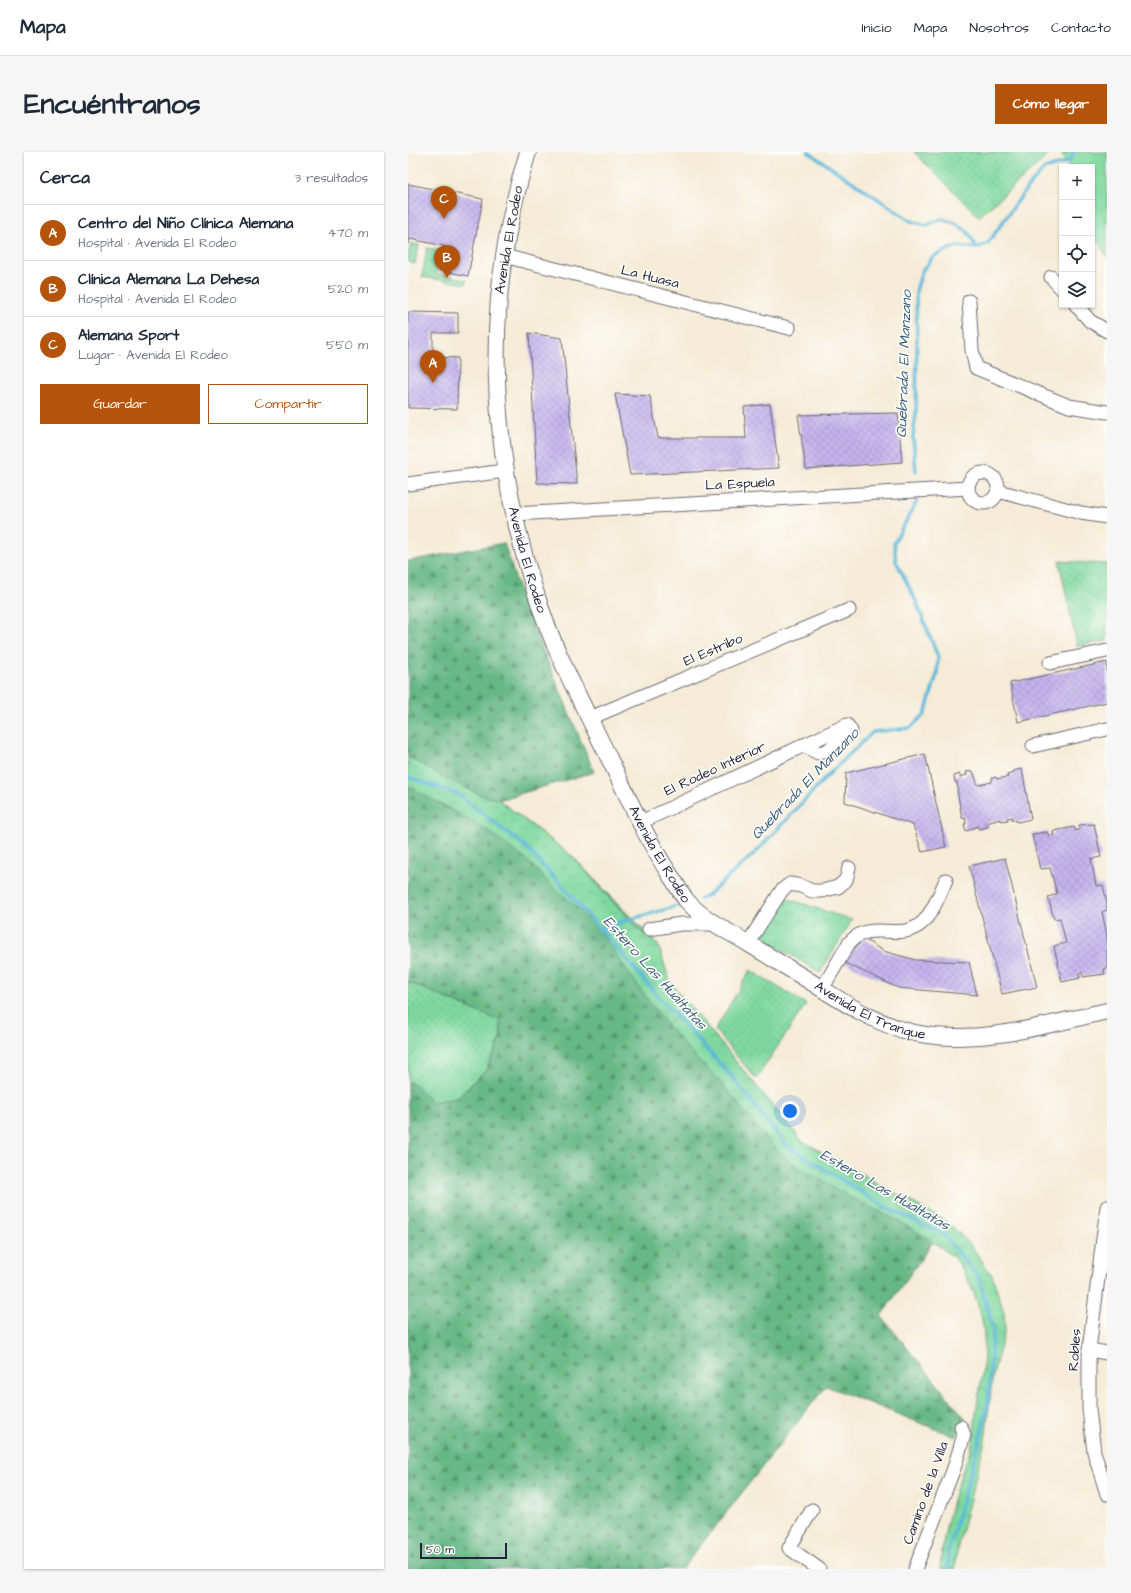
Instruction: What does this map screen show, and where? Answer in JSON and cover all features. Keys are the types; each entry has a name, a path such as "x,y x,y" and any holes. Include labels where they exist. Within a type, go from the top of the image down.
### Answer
{"street":[{"name":"Avenida El Rodeo","path":"528,152 516,196 498,294 496,358 500,434 505,471 515,514 543,614 565,666 590,718 660,858 687,901 714,924"},
{"name":"La Huasa","path":"504,256 789,328"},
{"path":"1051,277 1059,286"},
{"path":"969,301 972,350 976,368 1069,406 1107,412"},
{"path":"1079,308 1090,321 1107,331"},
{"path":"408,484 505,471"},
{"path":"986,473 995,478 998,483 998,491 991,501 981,502 972,497 968,488 972,478 976,475 986,473"},
{"name":"La Espuela","path":"515,514 968,488"},
{"path":"998,491 1081,513 1107,517"},
{"name":"El Estribo","path":"590,718 849,610"},
{"path":"1050,663 1107,651"},
{"path":"1034,746 1107,729"},
{"name":"El Rodeo Interior","path":"641,822 804,745"},
{"path":"748,943 782,890 790,884 801,886 812,891 838,887 846,880 850,868"},
{"path":"822,989 853,938 870,930 896,932 918,926 928,916 946,880"},
{"name":"Avenida El Tranque","path":"649,929 680,924 714,924 748,943 856,1010 881,1022 906,1031 939,1037 992,1035 1107,1011"},
{"name":"Robles","path":"1107,1207 1089,1350 1089,1409 1091,1431 1094,1452 1107,1494"},
{"path":"1089,1350 1107,1354"},
{"name":"Camino de la Villa","path":"915,1569 954,1468 964,1435 961,1426"},
{"path":"812,1510 789,1548 820,1569"}],"green space":[{"path":"914,152 1052,152 979,217"},
{"path":"1060,152 1107,152 1107,257 1095,236 1095,164 1067,164"},
{"path":"411,243 419,245 415,264 408,262 408,252"},
{"path":"427,248 440,250 436,274 467,280 466,284 422,277"},
{"path":"504,543 523,602 594,772 499,800 573,857 658,945 670,982 802,1141 947,1222 881,1316 965,1418 956,1437 826,1386 682,1569 408,1569 408,1082 417,1086 432,1102 457,1098 485,1071 501,1039 500,1021 408,982 408,561"},
{"path":"1059,561 1107,564 1107,641 1077,646"},
{"path":"408,757 445,778 480,795 499,800 573,857 636,928 658,945 670,982 802,1141 947,1222 970,1244 992,1275 1004,1312 1005,1329 993,1375 985,1441 957,1550 955,1569 940,1569 941,1558 946,1526 959,1479 970,1452 984,1357 983,1327 980,1312 975,1297 960,1266 954,1258 930,1240 797,1167 782,1155 717,1078 696,1058 675,1034 650,1003 593,921 549,883 528,861 484,828 408,786"},
{"path":"786,898 852,920 820,973 760,936"},
{"path":"750,970 806,1004 756,1079 715,1030"},
{"path":"408,982 501,1021 501,1039 485,1071 457,1098 432,1102 417,1086 408,1082"}],"building":[{"path":"408,184 483,199 468,276 439,270 444,246 410,239 408,244"},
{"path":"408,312 458,313 458,333 433,333 433,357 458,358 457,409 408,408"},
{"path":"529,333 562,338 577,484 537,483"},
{"path":"615,394 650,396 658,438 746,438 744,407 770,404 779,468 630,475"},
{"path":"898,413 902,462 806,469 798,415"},
{"path":"1107,662 1107,702 1018,722 1010,683"},
{"path":"925,754 946,847 922,852 913,825 845,802 846,773"},
{"path":"1022,769 1031,819 1017,822 1016,820 1012,820 1012,817 1007,818 1008,820 1000,821 1000,819 987,823 988,827 978,829 978,826 966,831 964,824 966,824 965,818 962,818 957,782 955,782 954,776 960,774 960,777 967,775 966,772 973,771 978,785 992,782 992,778 996,777 997,779 1008,777 1007,775 1014,773 1013,771"},
{"path":"1094,824 1101,857 1091,859 1096,886 1103,885 1107,903 1107,910 1102,912 1107,935 1107,968 1104,969 1105,974 1083,977 1082,972 1079,973 1080,978 1062,982 1054,946 1066,943 1060,918 1054,919 1048,897 1057,894 1050,868 1040,869 1032,834 1047,832 1049,836 1054,835 1053,831 1074,827 1076,831 1080,829 1079,825"},
{"path":"1005,858 1037,987 1002,994 969,866"},
{"path":"864,939 883,951 916,960 969,962 977,995 898,988 841,961"}],"waterway":[{"path":"808,152 911,221 927,225 941,219 955,223 967,231 977,248"},
{"name":"Quebrada El Manzano","path":"916,471 913,436 916,413 916,291 922,271 934,256 957,246 977,248 988,243 1027,188 1044,169 1070,161 1074,152"},
{"name":"Quebrada El Manzano","path":"700,899 707,896 756,852 832,771 873,732 910,728 925,714 937,674 938,657 916,601 896,561 894,543 917,501"},
{"name":"Estero Las Hualtatas","path":"408,777 457,794 524,845 581,907 657,995 734,1079 786,1145 882,1205 944,1235 979,1278 993,1328 988,1403 980,1439 948,1552 948,1569"},
{"name":"Quebrada El Manzano","path":"599,928 678,906"}],"place":[{"name":"Alemana Sport","path":"444,219"},
{"name":"Clínica Alemana La Dehesa","path":"447,278"},
{"name":"Centro del Niño Clínica Alemana","path":"433,383"}]}
